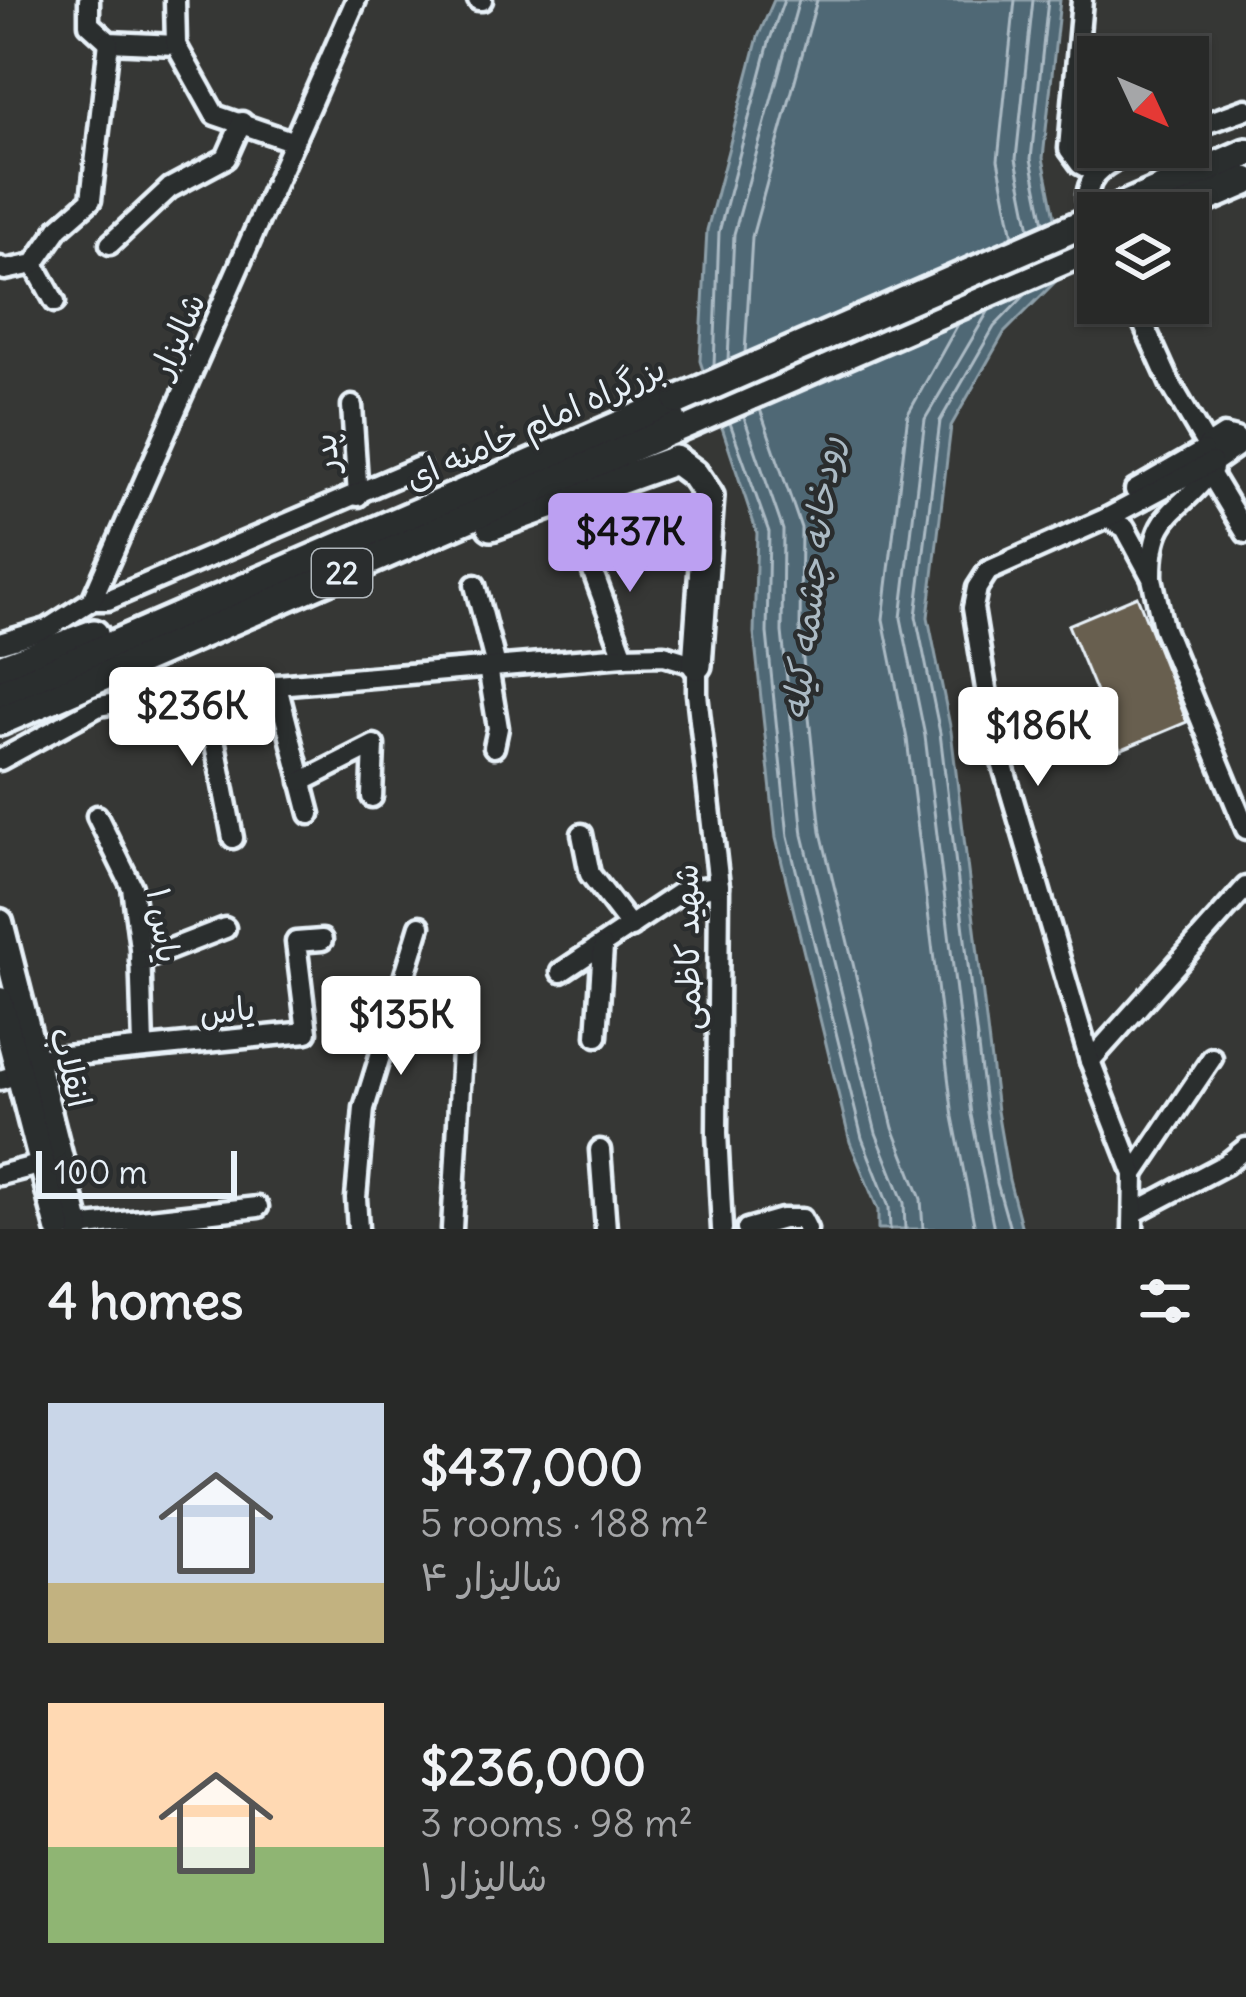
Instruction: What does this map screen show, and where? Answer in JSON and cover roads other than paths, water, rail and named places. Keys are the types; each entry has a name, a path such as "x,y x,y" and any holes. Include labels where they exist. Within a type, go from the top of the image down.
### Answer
{"highway":[{"name":"بزرگراه امام خامنه ای","path":"1148,192 1246,153"},
{"path":"1209,197 1246,181"},
{"name":"بزرگراه امام خامنه ای","path":"0,721 400,548 1077,222"},
{"name":"بزرگراه امام خامنه ای","path":"0,694 501,477 681,412 1077,253"},
{"path":"400,548 459,538 674,460 694,474 709,496 698,665"},
{"path":"0,669 305,545 501,477"}],"main road":[{"name":"انقلاب","path":"0,922 18,1071 72,1228"},
{"name":"انقلاب","path":"0,1000 42,1164 72,1228"}],"street":[{"path":"89,0 89,24 109,42 176,45"},
{"path":"175,0 176,45 215,116 294,142"},
{"name":"شالیزار","path":"92,600 356,0"},
{"path":"1082,0 1069,149 1080,164 1095,172"},
{"path":"0,267 34,264 59,228 91,200 109,42"},
{"path":"1209,122 1246,109"},
{"path":"110,244 170,188 226,158 242,122"},
{"path":"1091,192 1087,186 1103,168"},
{"path":"34,264 55,302"},
{"path":"1143,324 1170,383 1222,449 1246,533"},
{"name":"پدر","path":"352,406 358,496"},
{"path":"1134,1221 1134,1174 1090,1061 992,732 973,608 976,588 988,572 1107,518 1222,449"},
{"path":"1061,538 1100,510 1222,449"},
{"path":"1222,449 1158,528 1152,544 1152,578 1163,627 1246,830"},
{"path":"0,644 47,629 92,600 108,600 418,467"},
{"path":"1107,518 1125,528 1152,578"},
{"path":"586,554 624,656"},
{"path":"475,585 492,666 498,728 494,747"},
{"path":"0,760 99,706 205,691 624,656 664,655 698,665"},
{"name":"شهید کاظمی","path":"698,665 697,694 719,886 717,1132 722,1229"},
{"path":"277,686 310,814"},
{"path":"205,691 233,838"},
{"path":"302,782 374,745 372,797"},
{"name":"یاس ۱","path":"97,816 132,887 143,1048"},
{"path":"582,834 590,874 631,927"},
{"path":"561,972 684,890 719,886"},
{"path":"1090,1061 1246,887"},
{"path":"358,1229 364,1108 420,926"},
{"path":"140,961 225,928"},
{"name":"یاس","path":"18,1071 143,1048 307,1033 296,941 322,940"},
{"path":"597,1036 603,946"},
{"path":"452,1229 465,998"},
{"path":"1134,1174 1212,1058"},
{"path":"1134,1221 1246,1148"},
{"path":"600,1150 606,1229"},
{"path":"0,1175 42,1164"},
{"path":"72,1228 258,1207"},
{"path":"747,1229 802,1219 807,1229"}],"water":[{"name":"رودخانه چشمه کیله","path":"774,0 1060,0 1043,158 1066,271 1004,333 951,426 928,617 951,731 997,1111 1022,1229 878,1229 878,1210 850,1142 776,838 754,633 757,533 700,361 707,230 758,37"}]}
